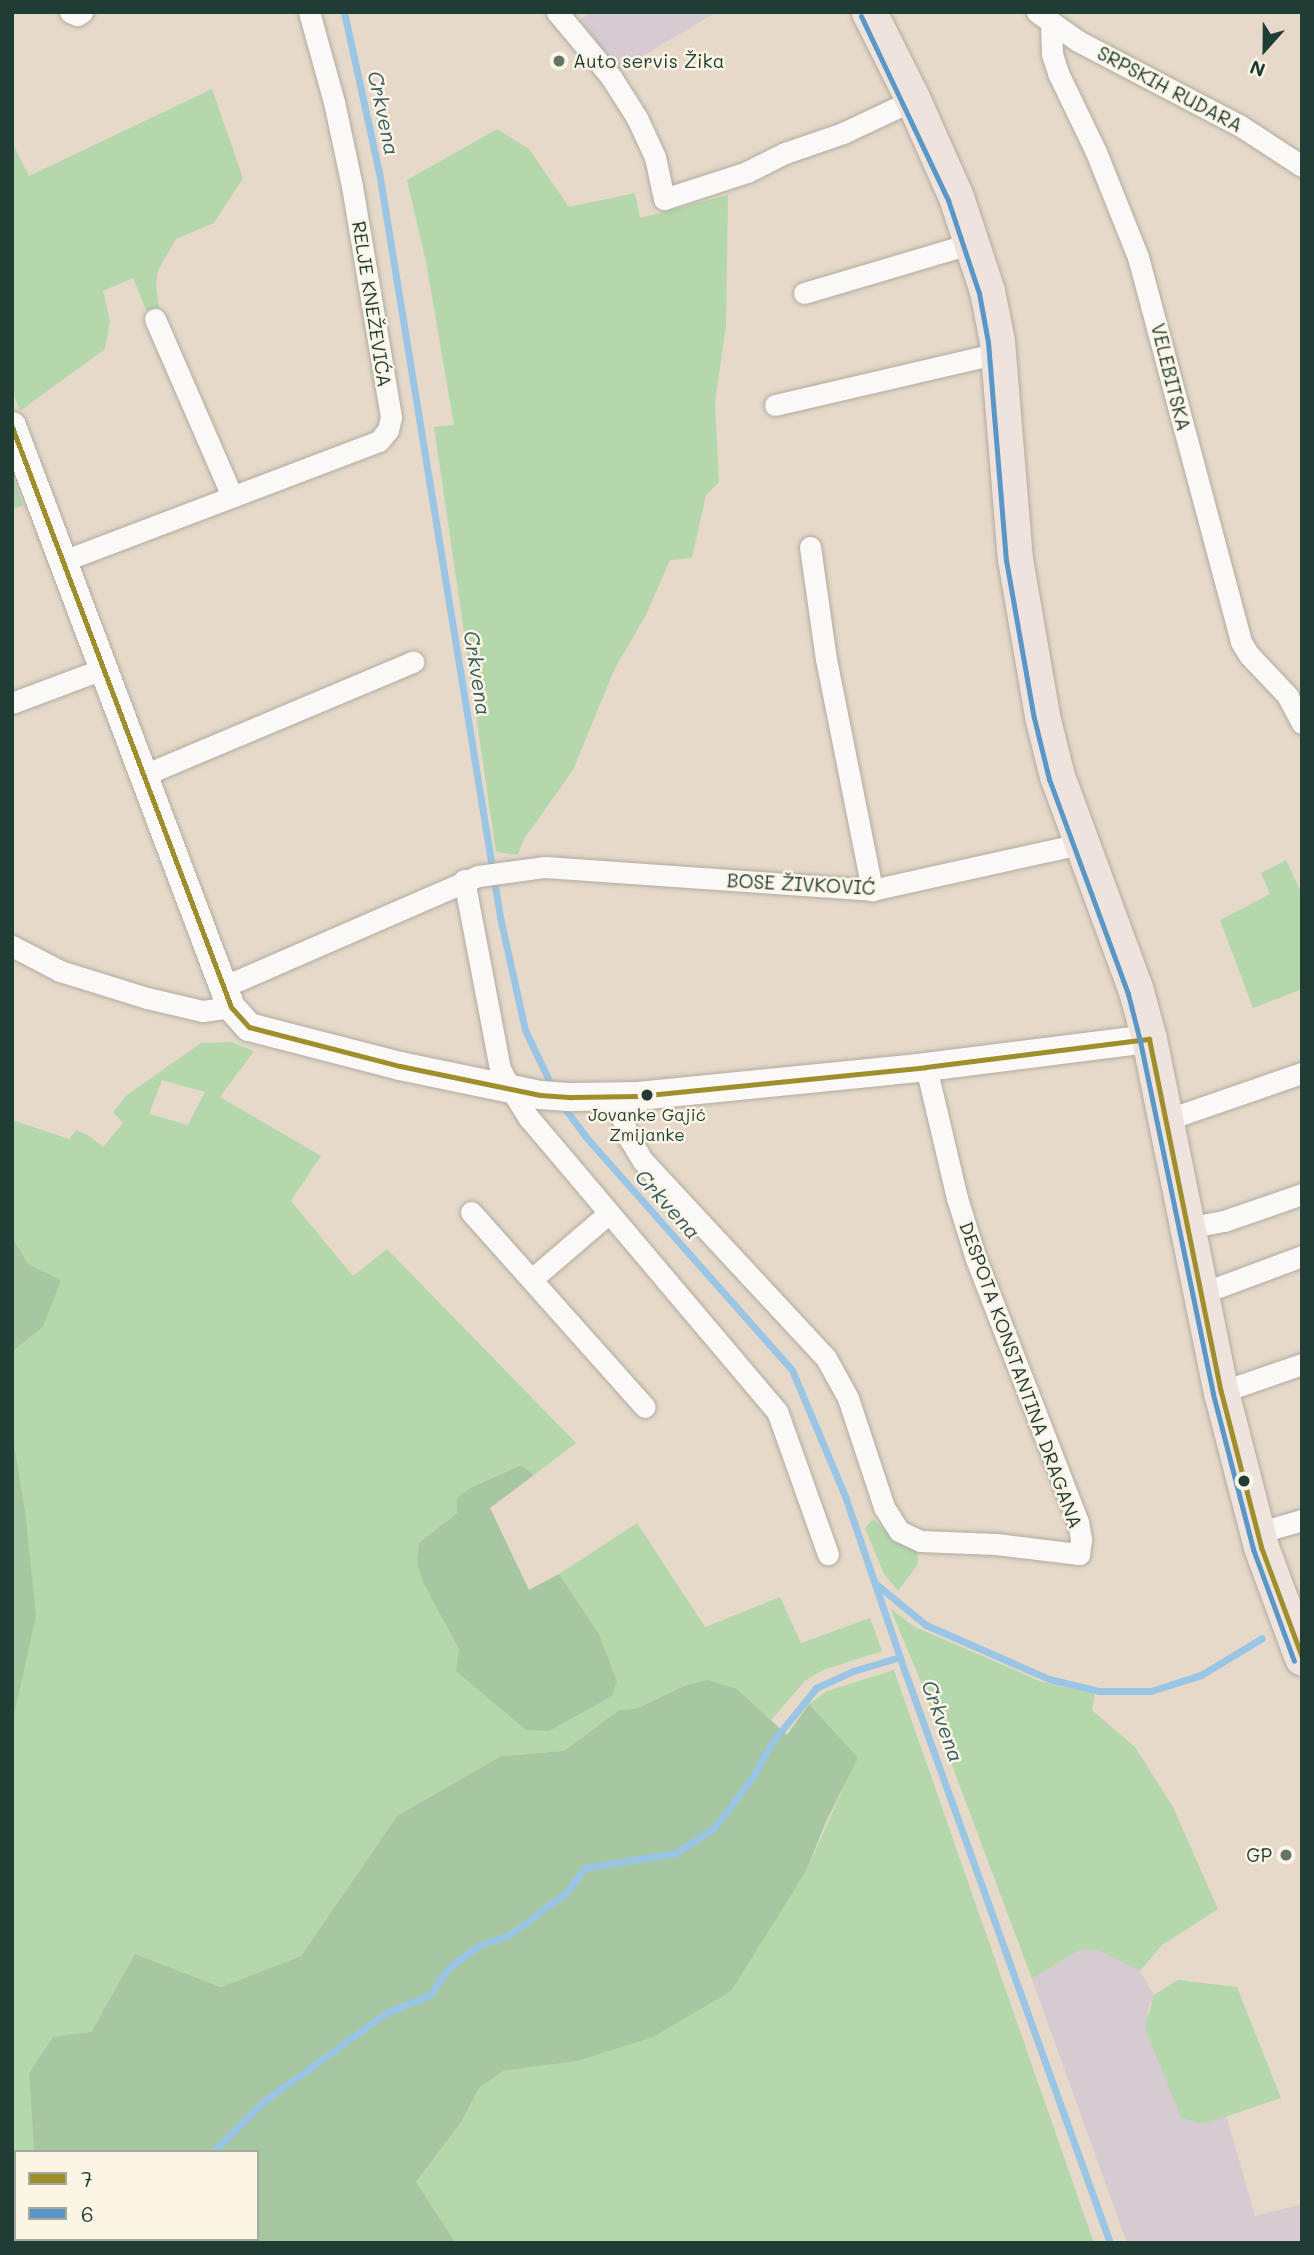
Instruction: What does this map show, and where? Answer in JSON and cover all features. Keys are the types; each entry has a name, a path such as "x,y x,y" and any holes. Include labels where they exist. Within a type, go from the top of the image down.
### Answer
{"main road":[{"path":"869,12 914,100 956,197 987,291 998,353 1015,559 1029,654 1057,776 1136,991 1149,1039 1200,1294 1257,1533 1300,1648"}],"street":[{"path":"70,12 77,15 82,12"},
{"name":"RELJE KNEŽEVIĆA","path":"63,561 379,441 388,430 391,417 352,186 334,102 309,12"},
{"path":"556,12 611,77 637,118 655,157 664,199 747,172 785,153 842,133 914,100"},
{"name":"SRPSKIH RUDARA","path":"1044,18 1264,139 1302,166"},
{"name":"VELEBITSKA","path":"1044,18 1058,73 1096,152 1138,257 1241,642 1249,655 1287,695 1302,723"},
{"path":"804,293 973,243"},
{"path":"155,319 232,496"},
{"path":"775,405 998,353"},
{"path":"12,426 146,774 227,997 243,1024 267,1033 400,1066 540,1095 615,1098 926,1067 1149,1039"},
{"path":"810,547 831,684 872,890"},
{"path":"146,774 413,662"},
{"path":"12,704 105,668"},
{"name":"BOSE ŽIVKOVIĆ","path":"471,878 517,869 575,869 826,889 872,890 1066,847 1080,841"},
{"path":"17,954 86,980 203,1011 471,878 500,1069 510,1088 529,1118 777,1411 828,1554"},
{"name":"DESPOTA KONSTANTINA DRAGANA","path":"615,1098 629,1138 660,1182 826,1358 848,1398 884,1507 894,1525 906,1537 920,1541 996,1545 1079,1554 1081,1539 1078,1522 976,1259 946,1166 926,1067"},
{"path":"1166,1120 1302,1073"},
{"path":"1187,1228 1224,1221 1302,1194"},
{"path":"471,1212 645,1407"},
{"path":"531,1279 609,1213"},
{"path":"1200,1294 1302,1256"},
{"path":"1222,1392 1302,1364"},
{"path":"1257,1533 1302,1520"}],"shaded area":[{"path":"591,12 715,13 619,70 580,20"},
{"path":"1079,1950 1098,1950 1140,1971 1154,1995 1147,2012 1204,2124 1226,2115 1255,2216 1302,2204 1302,2243 1127,2243 1032,1979"}],"green space":[{"path":"212,89 243,178 214,223 176,239 158,270 156,285 159,308 146,310 133,278 103,291 110,321 105,349 20,411 12,390 12,142 29,176"},
{"path":"497,129 529,149 569,207 635,193 640,218 728,195 726,326 715,402 719,482 706,495 692,558 670,560 646,615 615,668 573,770 524,839 518,855 496,852 434,427 454,425 426,262 407,180"},
{"path":"12,472 23,506 12,509"},
{"path":"1286,860 1302,894 1302,989 1253,1008 1220,920 1270,894 1261,873"},
{"path":"231,1042 254,1051 220,1097 321,1156 291,1201 353,1276 387,1249 576,1443 534,1475 520,1465 472,1487 457,1513 419,1543 445,1621 459,1649 457,1672 477,1686 617,1681 599,1634 559,1574 637,1523 705,1627 780,1597 801,1643 870,1618 882,1651 823,1670 805,1681 771,1720 737,1689 684,1686 638,1708 619,1710 564,1751 501,1756 397,1816 301,1956 221,1987 135,1954 91,2032 53,2038 29,2073 34,2150 14,2150 12,2200 12,1724 21,1675 25,1510 12,1431 12,1352 43,1327 60,1280 28,1264 12,1237 12,1120 69,1139 76,1130 88,1135 103,1147 123,1123 113,1112 127,1095 201,1043","holes":["162,1080 205,1092 188,1125 149,1114"]},
{"path":"12,1237 28,1264 61,1280 43,1327 12,1352"},
{"path":"12,1431 25,1510 36,1616 12,1724"},
{"path":"521,1465 534,1475 490,1508 529,1590 559,1574 599,1634 617,1681 612,1696 549,1731 526,1730 456,1671 459,1649 424,1584 417,1563 419,1543 457,1513 457,1498 472,1487"},
{"path":"873,1519 893,1538 917,1548 918,1564 898,1591 884,1574 865,1528"},
{"path":"890,1608 913,1626 1042,1682 1095,1694 1092,1710 1135,1747 1173,1807 1218,1909 1162,1945 1140,1971 1098,1950 1079,1950 1032,1979 919,1677"},
{"path":"894,1670 1094,2243 456,2243 416,2182 462,2121 479,2088 503,2071 577,2061 806,1871 857,1758 809,1704 827,1691"},
{"path":"707,1680 737,1689 787,1735 809,1704 858,1758 826,1822 806,1871 731,1991 653,2037 577,2061 503,2071 479,2088 462,2121 416,2182 456,2243 12,2243 14,2197 14,2241 259,2241 259,2150 34,2150 29,2073 53,2037 91,2032 135,1954 221,1987 301,1956 397,1816 501,1756 564,1751 619,1710 638,1708 684,1686"},
{"path":"1178,1980 1237,1987 1281,2098 1204,2124 1181,2118 1145,2028 1154,1995"}],"waterway":[{"name":"Crkvena","path":"344,12 379,172 500,917 525,1030 553,1089"},
{"name":"Crkvena","path":"562,1105 585,1136 792,1370 845,1496 905,1672 1110,2243"},
{"path":"876,1584 926,1625 1049,1679 1099,1691 1151,1691 1201,1675 1262,1638"},
{"path":"215,2150 264,2101 386,2013 430,1995 448,1968 480,1945 509,1935 568,1891 584,1868 676,1853 714,1828 752,1778 770,1745 816,1688 853,1671 900,1657"}],"transit line":[{"name":"6","path":"861,16 948,200 979,293 988,342 1006,560 1034,718 1049,779 1128,994 1213,1394 1253,1549 1294,1661"},
{"name":"7","path":"12,427 231,1007 249,1027 400,1066 540,1095 572,1097 638,1096 926,1067 1149,1039 1221,1392 1261,1547 1302,1657"}],"place":[{"name":"Auto servis Žika","path":"559,61"},
{"name":"Jovanke Gajić Zmijanke","path":"647,1095"},
{"name":"GP","path":"1286,1855"}]}
